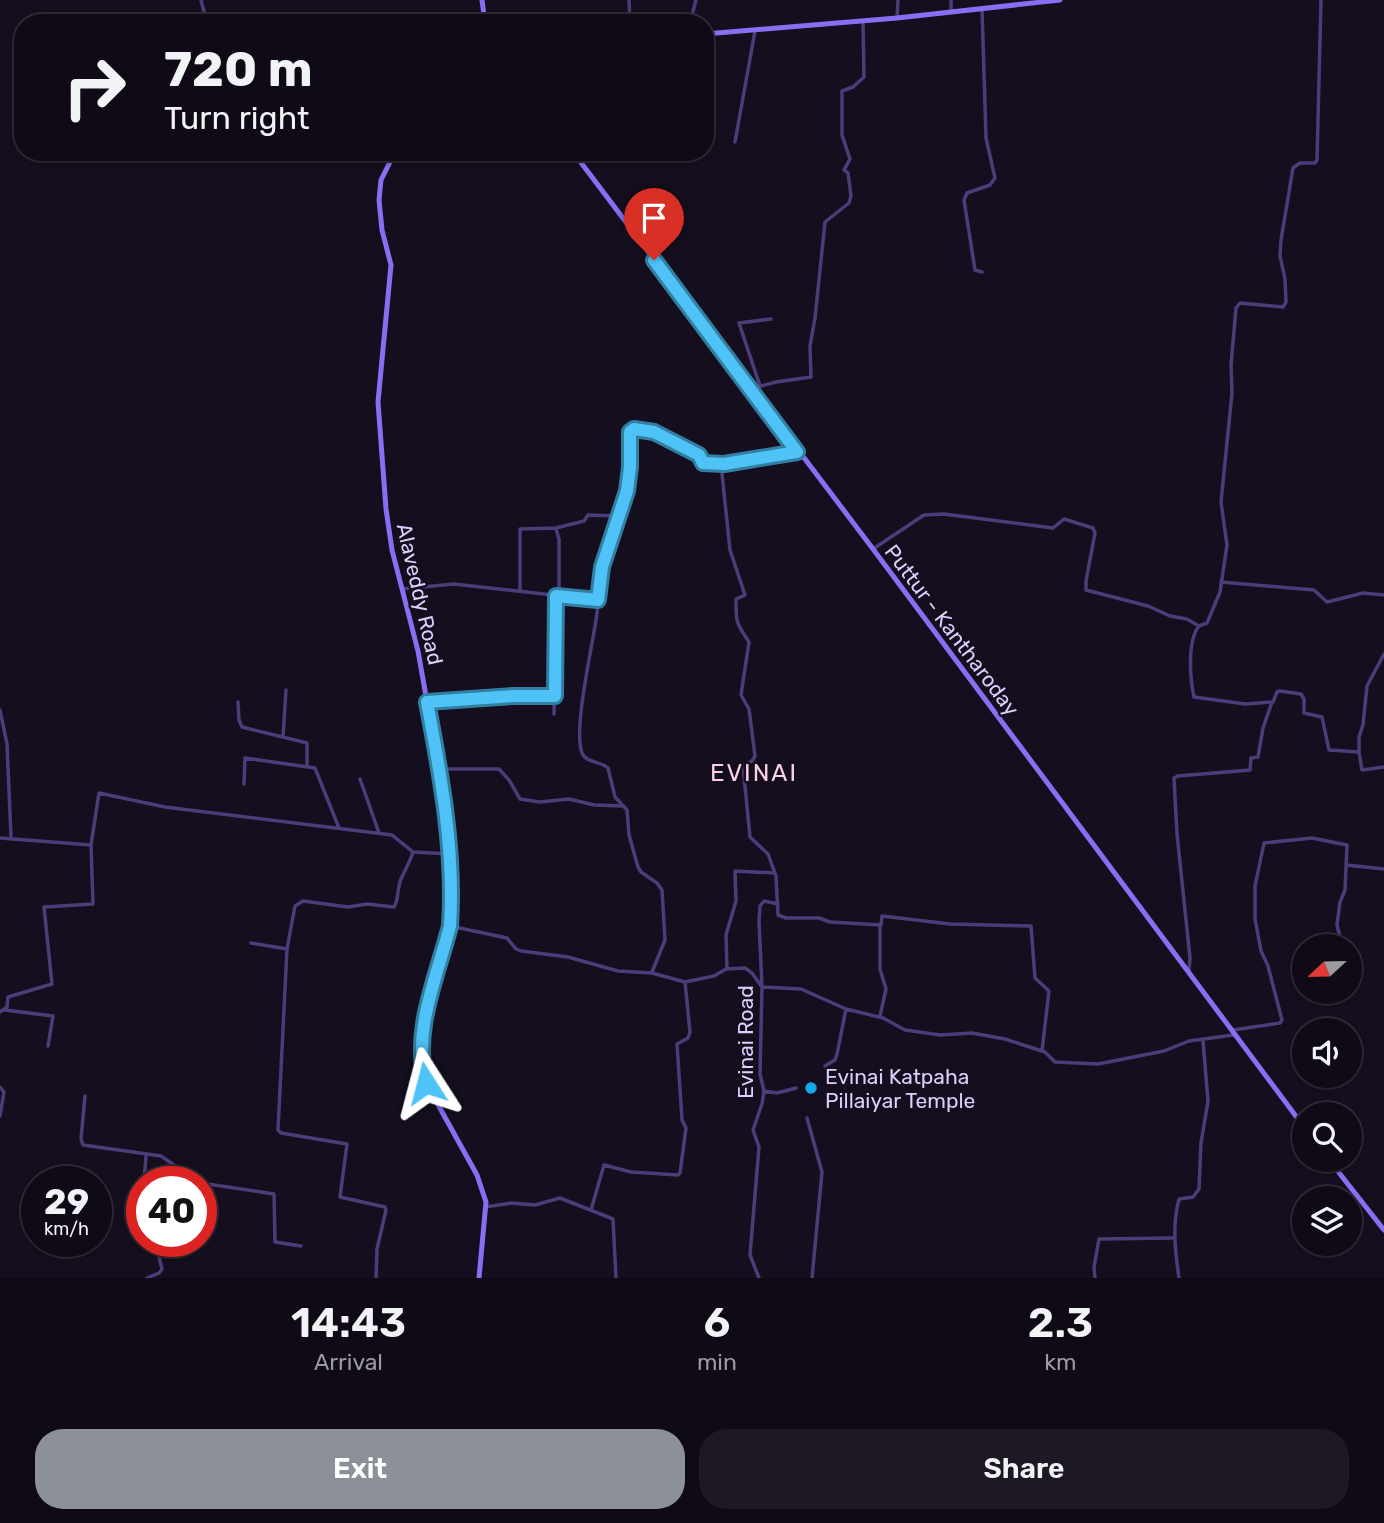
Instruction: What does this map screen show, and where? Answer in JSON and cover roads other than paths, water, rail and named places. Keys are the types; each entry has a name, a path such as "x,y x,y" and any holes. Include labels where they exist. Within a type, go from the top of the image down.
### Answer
{"street":[{"path":"897,18 898,0"},
{"path":"951,0 951,13"},
{"path":"714,33 951,13 1014,3 1060,0"},
{"path":"1272,702 1245,704 1194,697 1191,646 1199,626 1207,623 1220,592 1227,545 1222,502 1232,393 1231,365 1236,308 1240,303 1283,307 1286,302 1286,279 1280,256 1293,169 1300,163 1315,163 1317,160 1321,0"},
{"path":"982,9 986,138 995,178 990,186 966,194 964,200 975,270 982,272"},
{"path":"750,389 811,377 810,346 825,222 849,203 848,173 844,170 850,159 842,135 842,91 853,87 864,76 863,21"},
{"path":"735,142 755,30"},
{"name":"Alaveddy Road","path":"390,161 381,180 382,230 391,265 378,402 386,509 418,651 451,854 450,926 421,1033 421,1063 426,1083 477,1175 485,1207 479,1278"},
{"name":"Puttur - Kantharoday","path":"580,161 1292,1112"},
{"path":"760,386 739,323 771,319"},
{"path":"652,973 665,940 663,900 657,883 638,867 629,835 626,807 615,797 606,764 587,759 582,755 581,746 581,718 602,567 627,491 630,432 634,429 654,432 699,455 703,463 721,464 797,452"},
{"path":"721,464 730,550 745,596 736,599 736,619 740,631 749,642 741,695 749,709 755,756 743,766 750,837 768,854 775,873 778,915 786,918 819,918 830,922 880,925"},
{"path":"520,591 520,529 556,528 584,521 588,514 618,516"},
{"path":"873,550 924,515 987,518 1053,528 1064,519 1093,528 1096,533 1086,590 1148,606 1170,616 1187,619 1199,626"},
{"path":"554,714 559,539 556,529"},
{"path":"1221,582 1314,590 1327,602 1363,593 1384,595"},
{"path":"402,589 454,584 598,600"},
{"path":"1384,654 1367,686 1359,752 1362,770 1384,767"},
{"path":"283,737 286,690"},
{"path":"1188,975 1190,958 1174,778 1250,770 1251,758 1258,757 1263,728 1272,702 1280,691 1301,694 1304,699 1304,713 1322,717 1329,750 1359,752"},
{"path":"427,702 555,696"},
{"path":"238,702 242,727 307,743 307,765"},
{"path":"0,710 7,744 11,837"},
{"path":"244,784 245,758 307,765 317,772 339,828"},
{"path":"439,769 499,769 520,799 540,802 569,799 594,805 626,807"},
{"path":"360,779 379,833"},
{"path":"1,1011 7,1007 8,997 52,984 44,907 93,904 91,845 99,793 165,807 392,835 414,852 451,854"},
{"path":"0,838 91,845"},
{"path":"450,926 507,938 521,951 568,957 618,971 652,973 685,982 715,976 727,969 748,969 762,987 801,989 846,1009 879,1017 905,1030 940,1035 985,1035 1042,1051 1055,1062 1098,1065 1164,1051 1189,1041 1203,1041 1232,1033 1244,1026 1280,1023 1282,1020 1268,966 1261,951 1255,919 1255,886 1264,843 1312,838 1347,845 1345,890 1340,902 1337,925 1339,934"},
{"path":"376,1278 377,1249 386,1210 385,1207 341,1197 347,1144 281,1133 278,1130 287,949 298,902 348,907 366,904 394,907 401,879 414,852"},
{"path":"1346,865 1384,869"},
{"path":"727,969 726,935 736,901 735,871 775,873"},
{"name":"Evinai Road","path":"759,1278 750,1255 759,1147 753,1130 764,1091 760,1074 760,906 764,901 778,904"},
{"path":"879,1017 886,989 880,968 882,915 950,924 1031,926 1035,978 1049,991 1042,1051"},
{"path":"251,943 287,949"},
{"path":"591,1210 604,1165 631,1172 678,1175 680,1172 686,1128 682,1120 677,1044 688,1038 690,1032 685,982"},
{"path":"825,1066 835,1060 846,1009"},
{"path":"1,1011 53,1016 48,1046"},
{"path":"1179,1278 1173,1238 1179,1199 1193,1197 1199,1189 1201,1143 1208,1101 1203,1041"},
{"path":"0,1087 4,1092 0,1116"},
{"path":"764,1091 777,1093 796,1088"},
{"path":"85,1096 81,1139 83,1145 167,1159 177,1166"},
{"path":"807,1118 822,1172 812,1278"},
{"path":"145,1166 146,1156"},
{"path":"1338,1172 1384,1230"},
{"path":"217,1185 274,1194 275,1242 301,1245"},
{"path":"485,1207 511,1203 535,1205 561,1198 613,1219 616,1278"},
{"path":"1095,1278 1094,1267 1099,1239 1173,1238"},
{"path":"147,1278 162,1269 159,1257"}],"place":[{"name":"Evinai Katpaha Pillaiyar Temple","path":"811,1088"}],"district":[{"name":"EVINAI","path":"754,773"}]}
